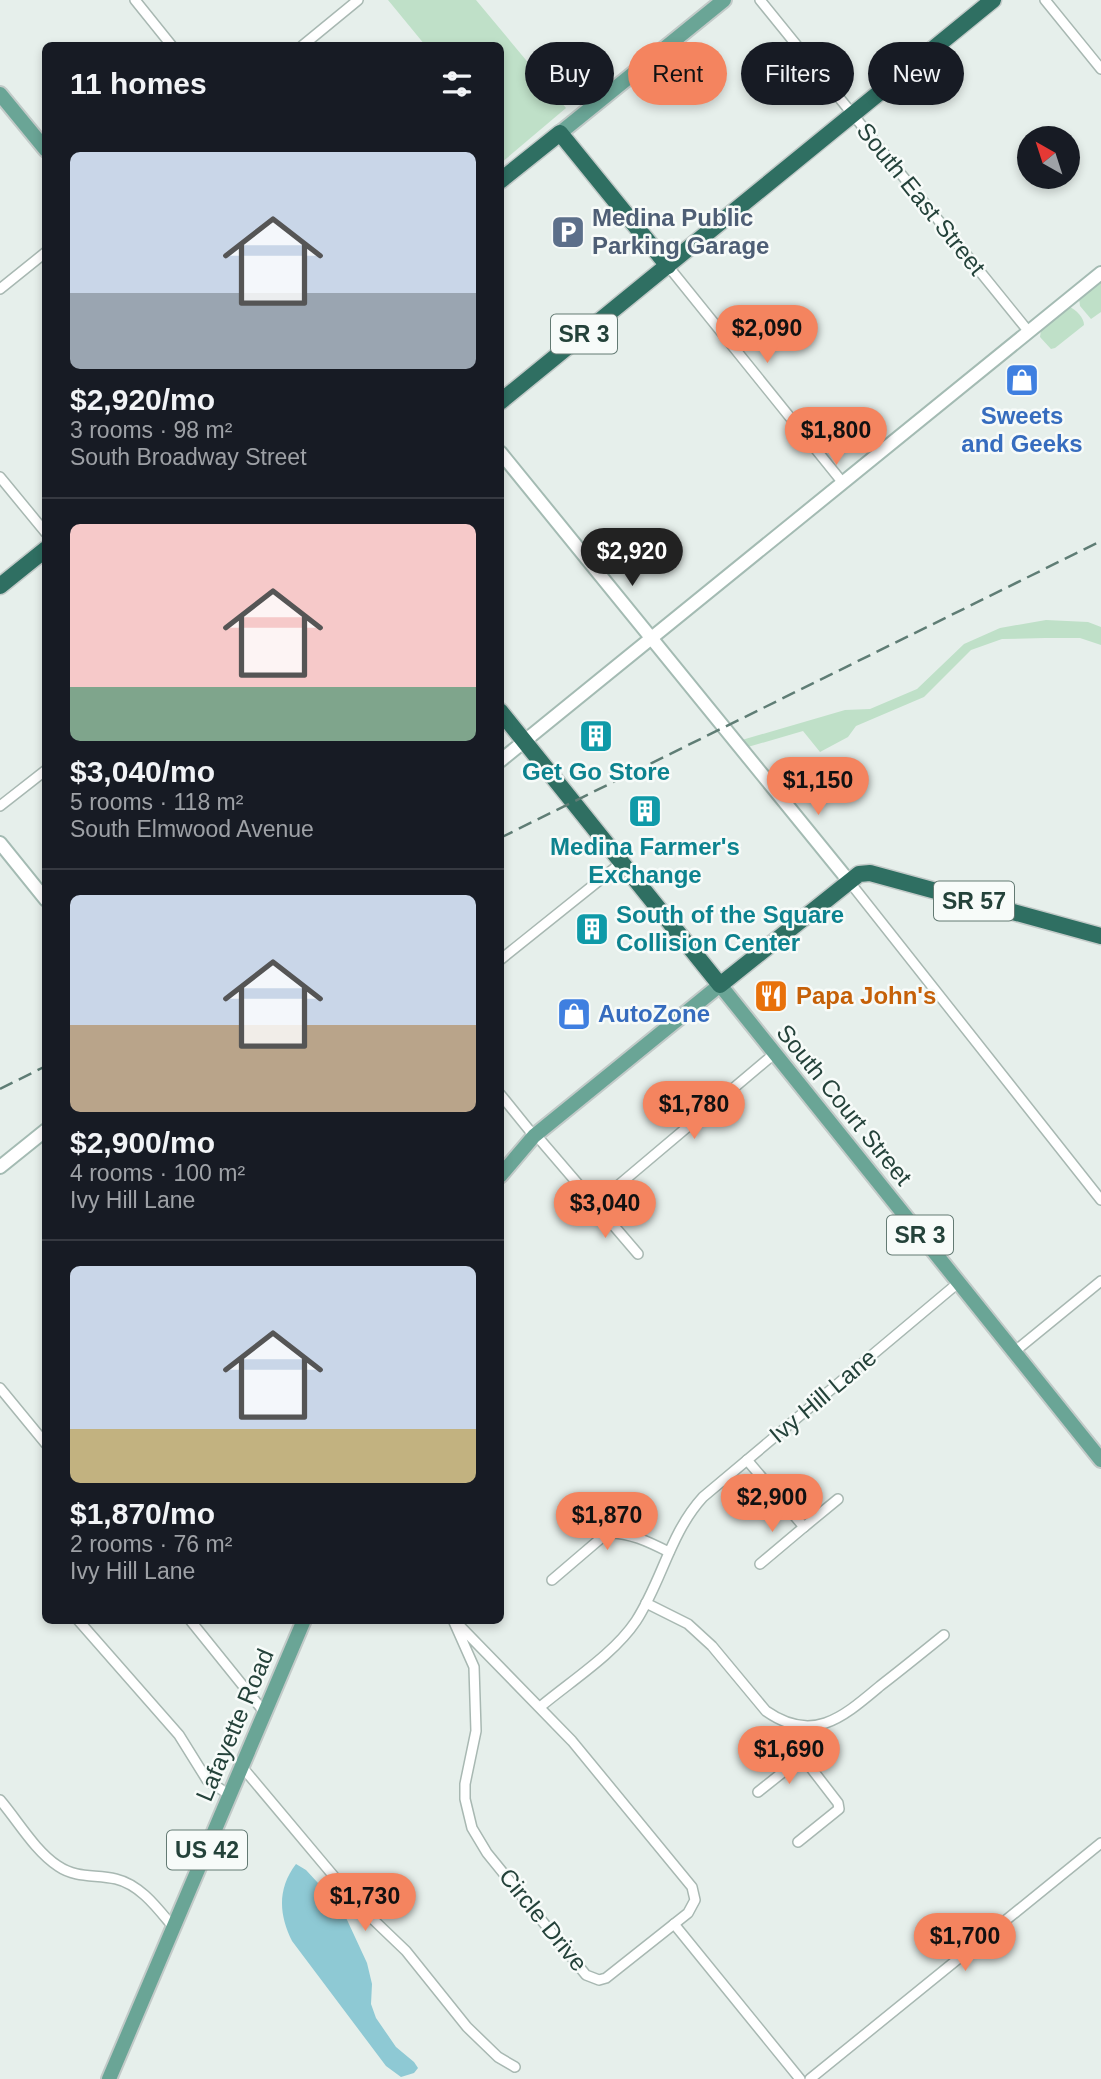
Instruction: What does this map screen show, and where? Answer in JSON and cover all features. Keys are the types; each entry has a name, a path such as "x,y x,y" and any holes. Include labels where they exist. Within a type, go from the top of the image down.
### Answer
{"highway":[{"path":"504,178 560,133 668,266 993,0"},
{"name":"SR 3","path":"504,399 668,266"},
{"path":"0,586 42,552"},
{"name":"South Court Street","path":"504,716 720,985"},
{"name":"SR 57","path":"848,880 859,874 870,873 1101,936"},
{"path":"720,985 848,880"}],"main road":[{"path":"560,133 723,0"},
{"path":"0,94 42,145"},
{"path":"504,1172 535,1135 720,985"},
{"name":"South Court Street","path":"720,985 1101,1460"},
{"name":"Lafayette Road","path":"109,2079 302,1624"}],"street":[{"path":"135,0 169,42"},
{"path":"307,42 358,0"},
{"name":"South East Street","path":"760,0 1029,332"},
{"path":"1045,0 1101,69"},
{"path":"0,289 42,255"},
{"path":"668,266 843,483"},
{"path":"504,758 1101,273"},
{"path":"504,457 848,880 1101,1200"},
{"path":"0,477 42,528"},
{"path":"0,806 42,773"},
{"path":"0,843 42,895"},
{"path":"504,957 621,863"},
{"path":"595,1205 774,1054"},
{"path":"504,1099 638,1254"},
{"path":"0,1167 42,1133"},
{"path":"1014,1352 1101,1281"},
{"name":"Ivy Hill Lane","path":"540,1707 619,1642 633,1625 691,1510 702,1497 958,1283"},
{"path":"0,1388 42,1439"},
{"path":"747,1460 804,1527"},
{"path":"760,1564 838,1499"},
{"path":"552,1580 607,1533 618,1532 643,1539 669,1552"},
{"path":"646,1603 688,1624 712,1646 765,1711 786,1723 801,1726 822,1725 844,1716 944,1635"},
{"path":"82,1624 179,1735 207,1780 231,1796"},
{"path":"193,1624 265,1713"},
{"name":"Circle Drive","path":"455,1624 474,1667 476,1731 465,1784 465,1799 472,1828 487,1853 586,1975 599,1980 612,1975 692,1907 695,1894 692,1887 572,1741 457,1624"},
{"path":"798,1842 839,1809 838,1803 802,1757 801,1726"},
{"path":"758,1792 802,1757"},
{"path":"243,1768 358,1905 406,1951 467,2027 498,2057 514,2067"},
{"path":"0,1800 47,1857 59,1867 84,1877 104,1877 129,1884 147,1898 174,1928"},
{"path":"810,2079 1101,1843"},
{"path":"674,1924 800,2079"}],"green space":[{"path":"388,0 476,0 525,59 525,105 564,105 566,108 504,160 504,42 423,42"},
{"path":"1101,281 1101,312 1091,319 1080,306 1079,298"},
{"path":"1069,307 1079,314 1084,325 1051,349 1040,337 1041,330"},
{"path":"1046,620 1088,622 1101,627 1101,645 1080,638 1002,639 971,650 924,697 856,726 848,737 820,752 803,731 741,749 735,742 845,710 870,709 917,689 964,644 1000,628"}],"water":[{"path":"296,1864 306,1870 342,1909 367,1963 372,1984 371,2004 376,2018 396,2047 414,2062 418,2068 414,2073 401,2077 386,2066 292,1941 284,1922 282,1902 286,1883"}],"railway":[{"path":"504,836 1101,541"},
{"path":"0,1089 42,1068"}],"place":[{"name":"Medina Public Parking Garage","path":"568,232"},
{"name":"Sweets and Geeks","path":"1022,380"},
{"name":"Get Go Store","path":"596,736"},
{"name":"Medina Farmer's Exchange","path":"645,811"},
{"name":"South of the Square Collision Center","path":"592,929"},
{"name":"Papa John's","path":"771,996"},
{"name":"AutoZone","path":"574,1014"}]}
